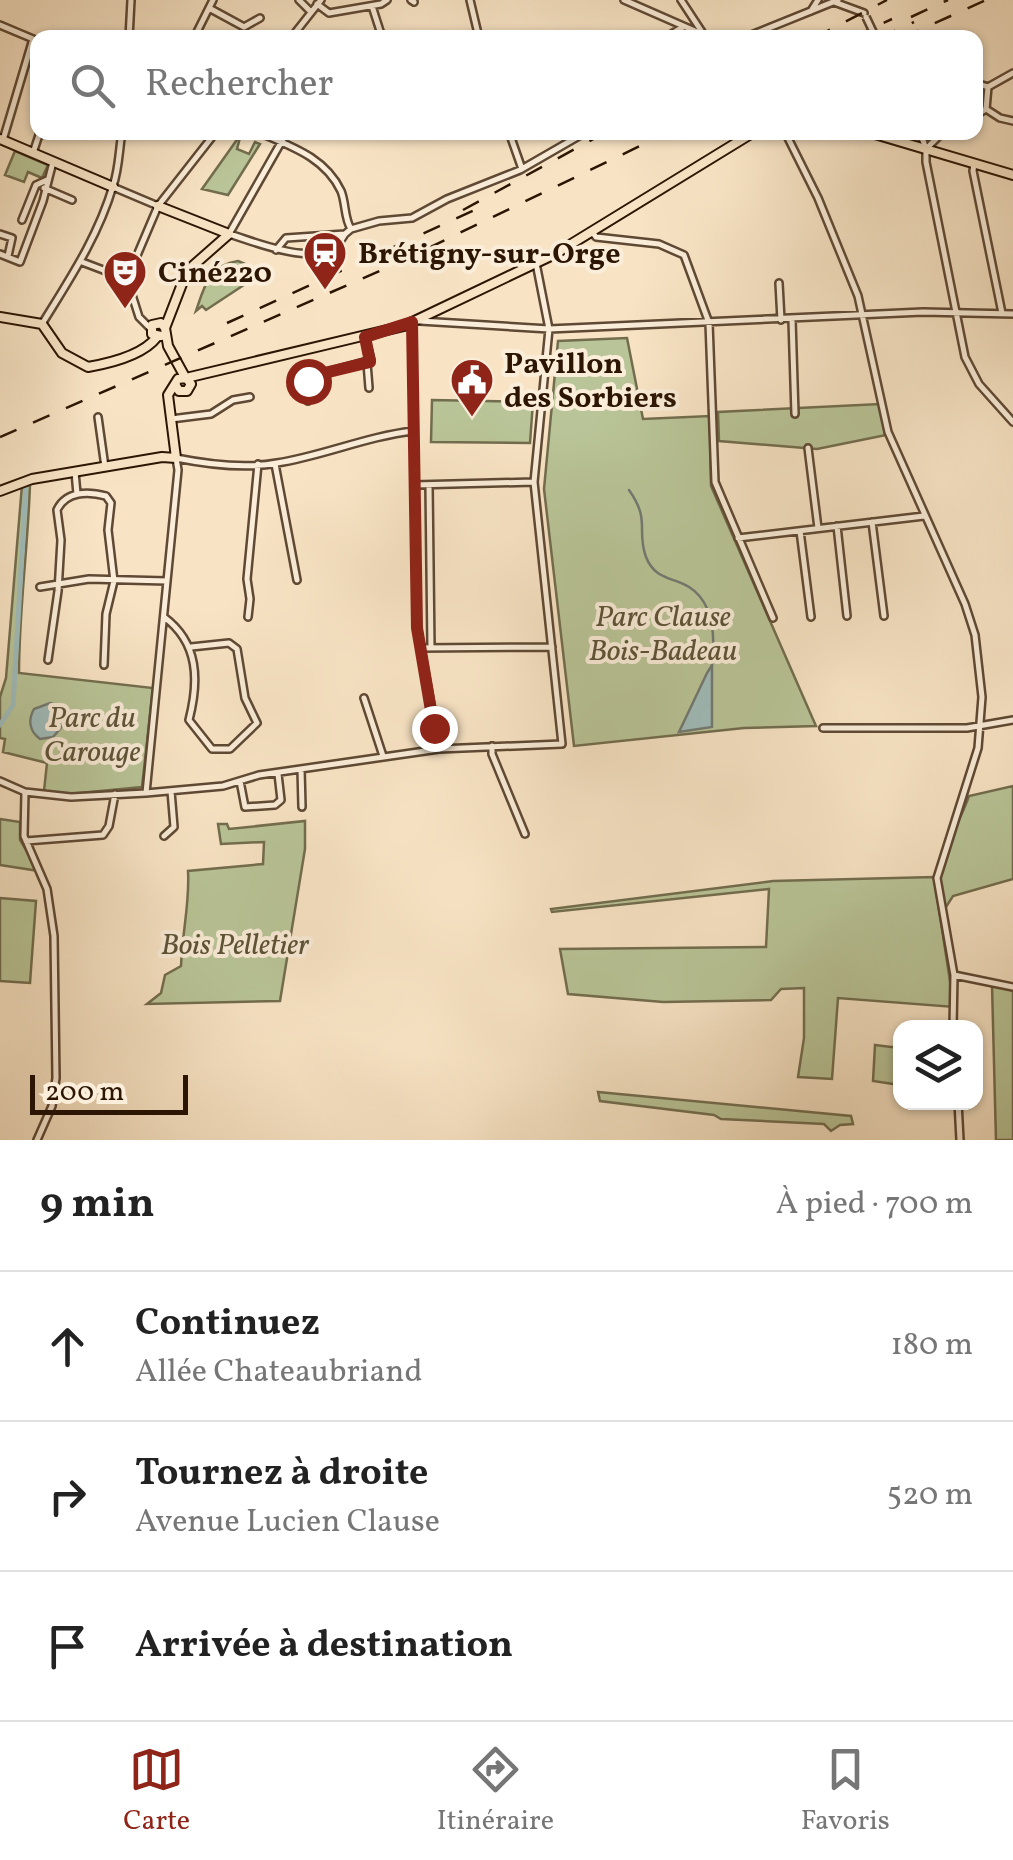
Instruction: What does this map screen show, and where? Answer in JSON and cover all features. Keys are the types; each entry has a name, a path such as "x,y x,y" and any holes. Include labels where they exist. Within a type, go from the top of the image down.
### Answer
{"main road":[{"path":"1,140 113,186"},
{"path":"0,491 32,479 162,457 176,458 168,398 169,390 180,382 412,322 536,263 741,140"},
{"path":"897,140 1013,175"},
{"path":"0,316 42,324 62,353 88,367 121,359 144,347 158,333 187,271 230,234 158,206"},
{"path":"158,333 180,382"}],"street":[{"path":"129,30 131,0"},
{"path":"198,30 212,0"},
{"path":"298,0 311,12"},
{"path":"298,30 319,2 328,14 387,0"},
{"path":"470,0 477,30"},
{"path":"624,0 691,30"},
{"path":"680,0 702,30"},
{"path":"811,12 818,0"},
{"path":"855,0 872,30"},
{"path":"765,30 836,1 863,13"},
{"path":"372,6 379,30"},
{"path":"209,8 242,27 260,18"},
{"path":"0,25 30,38"},
{"path":"678,30 683,27"},
{"path":"1,140 30,55"},
{"path":"983,86 1013,73"},
{"path":"986,109 988,87"},
{"path":"986,109 1013,121"},
{"path":"33,153 37,140"},
{"path":"42,324 82,262 113,186 121,140"},
{"path":"158,333 139,318 127,279 158,206 210,140"},
{"path":"277,140 282,142 314,158 334,178 343,196 348,231 338,246 330,250 290,253 230,234 282,142"},
{"path":"513,140 522,169"},
{"path":"276,250 286,238 314,237 379,221 412,218 446,198 522,169 572,140"},
{"path":"789,140 860,301 888,432 970,619 982,697 981,726 963,801 937,878 954,975 954,1020"},
{"path":"923,140 962,346 971,371 1013,422"},
{"path":"926,148 934,140"},
{"path":"0,234 12,238 4,255 20,262 53,162"},
{"path":"974,164 1002,314"},
{"path":"22,220 36,184 47,180"},
{"path":"113,186 158,206"},
{"path":"44,188 72,200"},
{"path":"591,230 596,237 658,244 684,255 709,324 715,482 773,618"},
{"path":"82,262 127,279"},
{"path":"0,780 24,792 71,798 223,786 278,772 382,756 562,744 534,482 549,329 536,263"},
{"path":"780,283 781,320"},
{"path":"438,750 420,648 412,322 549,329 923,312 1013,314"},
{"path":"792,320 795,414"},
{"path":"308,401 309,377 371,358 365,337"},
{"path":"367,362 369,388"},
{"path":"171,420 214,413 232,400 250,397"},
{"path":"98,417 105,467"},
{"path":"146,793 178,470 176,458 276,464 414,431"},
{"path":"808,448 818,528"},
{"path":"248,617 247,578 258,464"},
{"path":"276,464 297,580"},
{"path":"75,472 77,494"},
{"path":"414,485 534,482"},
{"path":"429,484 430,648"},
{"path":"48,660 61,540 57,510 63,500 77,494 103,494 110,500 108,530 114,581 106,614 104,665"},
{"path":"738,538 925,515"},
{"path":"872,522 884,616"},
{"path":"836,526 847,616"},
{"path":"800,531 811,617"},
{"path":"40,587 88,578 167,582"},
{"path":"164,617 191,647 195,701 189,720 212,749 230,749 258,723 245,698 236,650 229,643 191,647"},
{"path":"420,648 553,648"},
{"path":"364,698 382,756"},
{"path":"823,728 981,726 1013,720"},
{"path":"492,746 525,834"},
{"path":"301,769 302,807"},
{"path":"240,781 245,807 276,805 281,800 278,772"},
{"path":"164,836 174,827 172,791"},
{"path":"24,792 26,842 47,889 54,936 56,1078 52,1106 37,1140"},
{"path":"26,842 103,835 109,826 114,794"},
{"path":"954,975 1013,987"},
{"path":"958,1110 960,1140"}],"green space":[{"path":"237,140 237,149 249,154 255,142 260,144 228,195 202,189"},
{"path":"15,151 48,165 42,178 28,172 24,182 5,175"},
{"path":"238,261 257,269 259,275 206,310 202,306 196,311 214,272"},
{"name":"Parc Clause Bois-Badeau","path":"627,338 643,419 710,416 711,486 816,726 744,728 574,746 544,489 558,341"},
{"path":"432,400 533,402 530,443 431,442"},
{"path":"880,404 886,435 817,449 719,441 718,412"},
{"name":"Parc du Carouge","path":"30,484 19,673 153,688 142,787 69,794 44,791 47,763 3,752 0,697 6,678 22,485"},
{"path":"1013,786 1013,879 953,896 946,907 941,895 942,866 969,796"},
{"path":"0,819 20,822 20,840 39,871 0,865"},
{"name":"Bois Pelletier","path":"305,821 305,849 280,1001 147,1004 161,993 165,975 181,966 188,871 263,864 264,842 221,844 218,824 227,824 229,829"},
{"path":"934,877 954,1007 838,998 832,1079 798,1077 804,1038 804,988 781,989 771,1000 663,1002 568,994 560,949 766,947 769,889 552,912 551,909 773,881"},
{"path":"0,898 36,901 30,983 0,981"},
{"path":"992,985 1013,990 1013,1140 996,1140"},
{"path":"875,1045 893,1047 893,1084 873,1081"},
{"path":"598,1092 851,1116 853,1124 831,1131 824,1124 721,1119 600,1101"}],"water":[{"path":"712,665 712,727 679,732 707,673"},
{"path":"50,703 64,707 70,717 53,737 40,739 32,729 31,717 34,709"}],"waterway":[{"path":"0,725 13,705 26,485"},
{"path":"629,490 640,510 643,548 650,564 659,574 689,587 704,602 713,633 712,665"}],"railway":[{"path":"829,30 887,0"},
{"path":"911,17 948,0"},
{"path":"920,30 986,0"},
{"path":"868,30 892,19"},
{"path":"896,30 914,22"},
{"path":"463,210 591,140"},
{"path":"0,437 391,266 652,140"},
{"path":"227,323 477,209"}],"place":[{"name":"Brétigny-sur-Orge","path":"325,291"},
{"name":"Ciné220","path":"125,310"},
{"name":"Pavillon des Sorbiers","path":"472,418"}],"route":[{"path":"308,381 312,376 370,362 365,337 412,322 417,628 434,728"}]}
